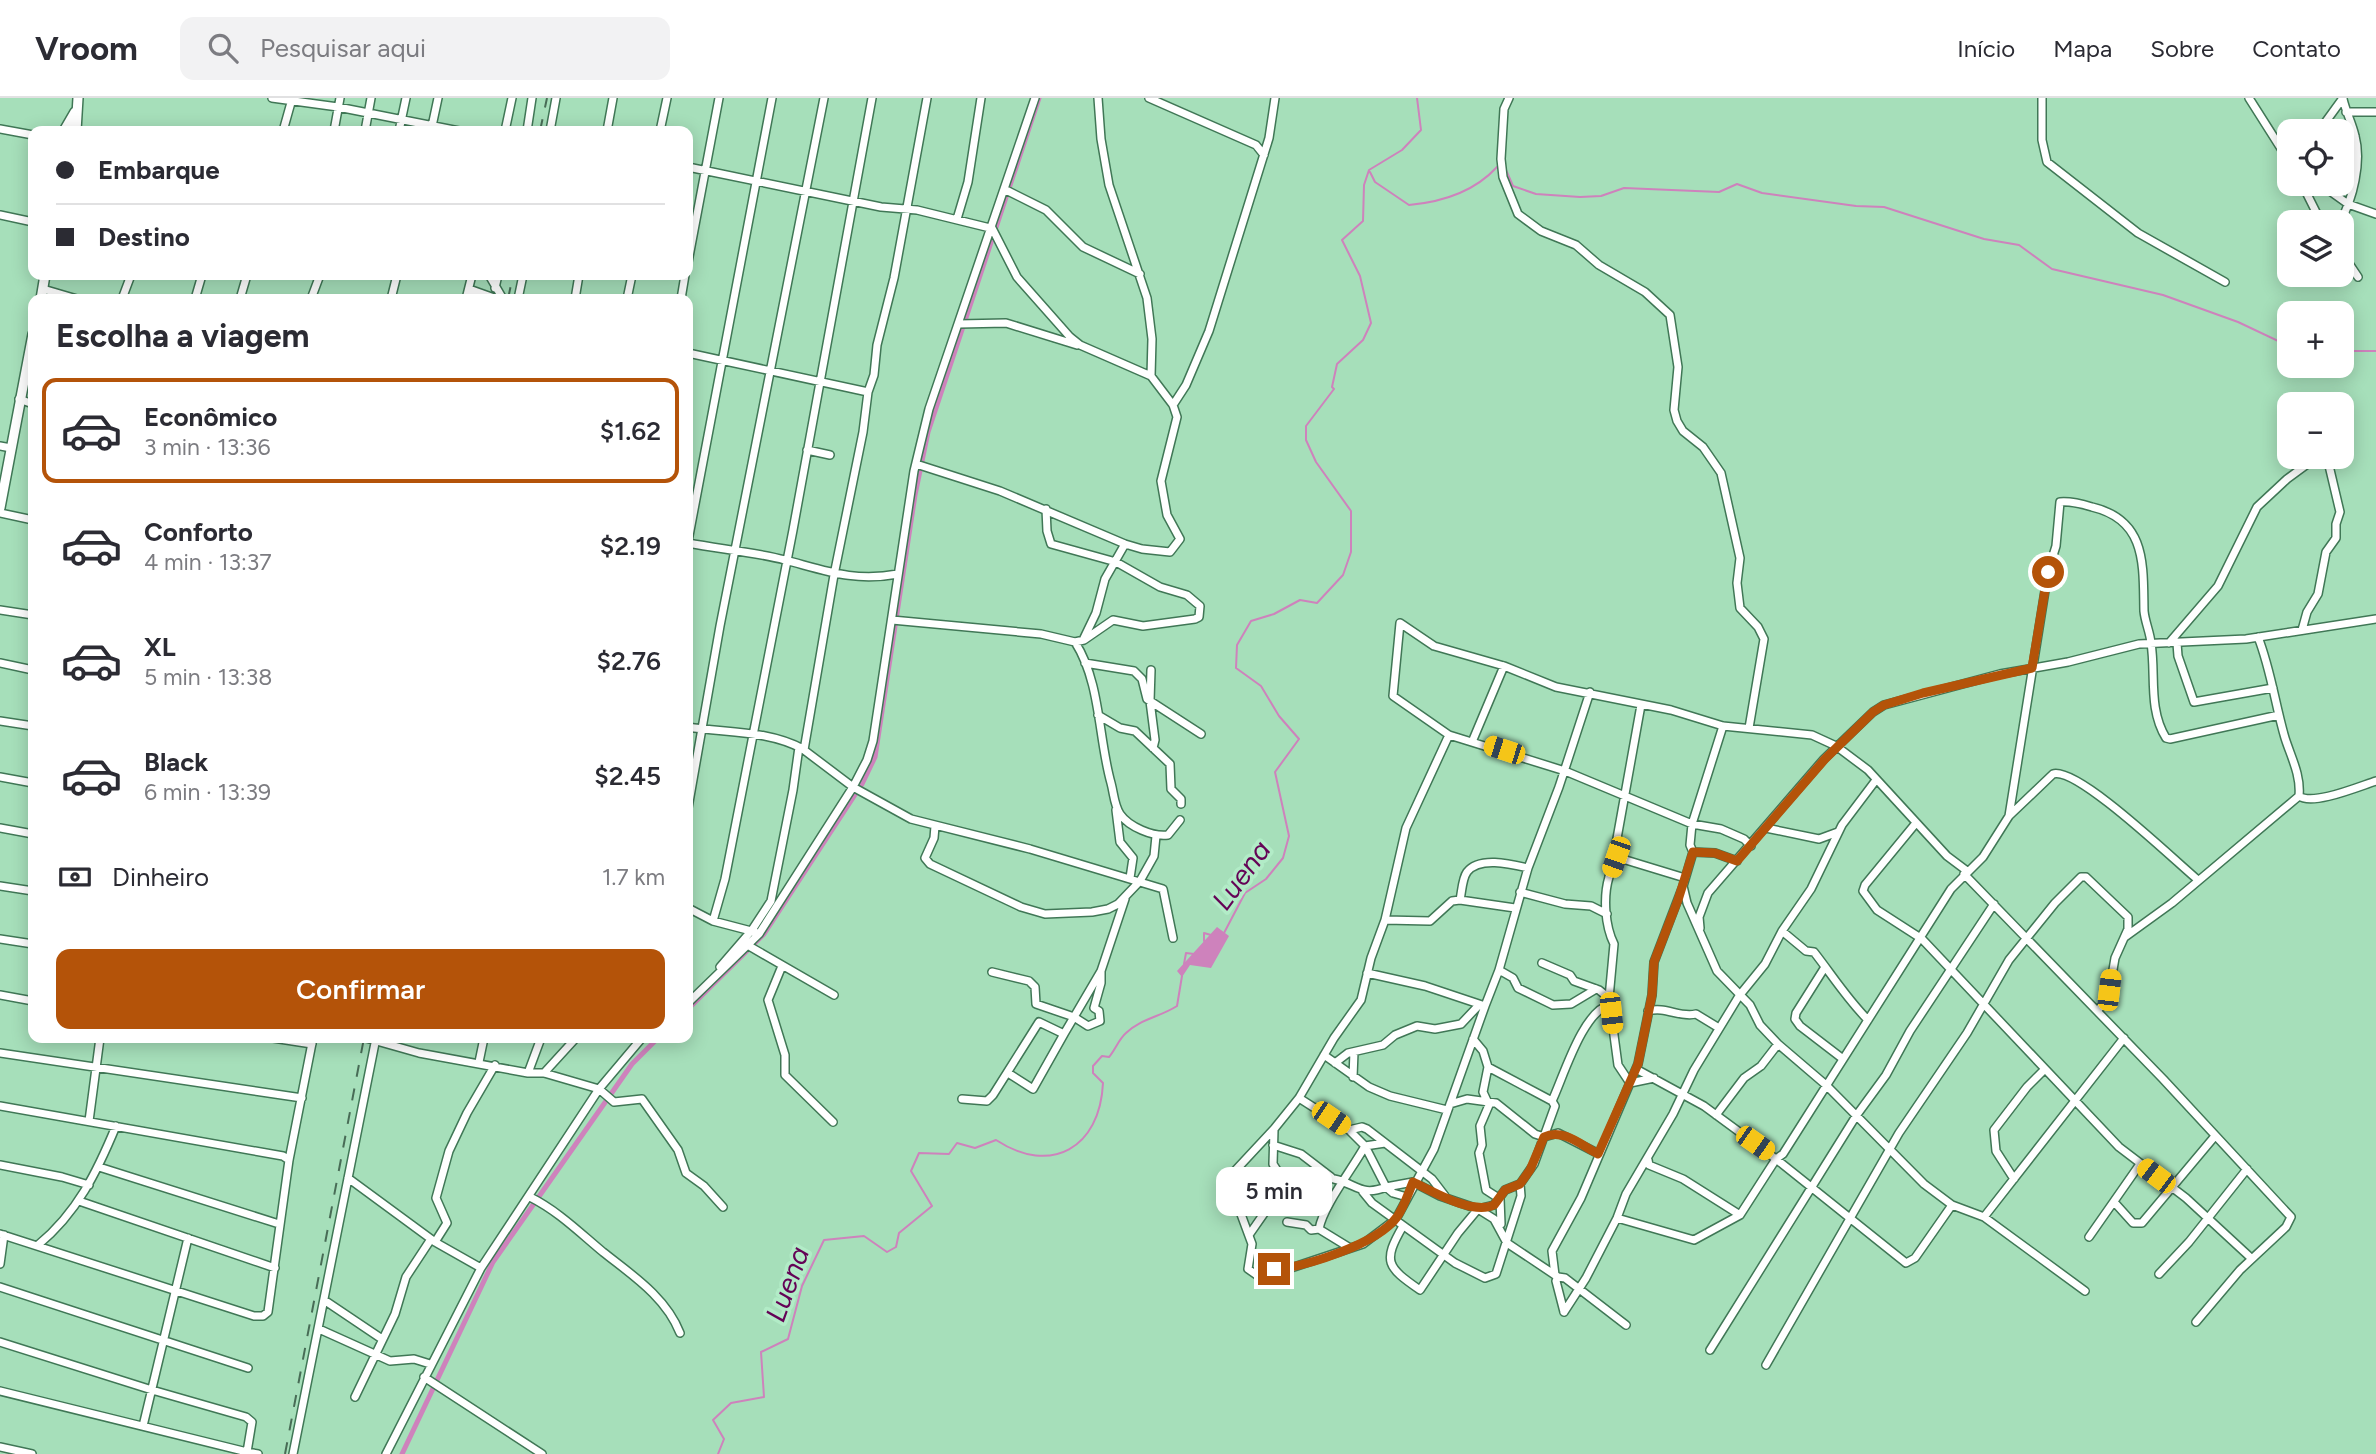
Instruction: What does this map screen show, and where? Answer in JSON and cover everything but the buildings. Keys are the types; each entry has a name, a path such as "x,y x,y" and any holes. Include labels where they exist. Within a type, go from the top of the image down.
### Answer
{"main road":[{"path":"67,126 78,98"},
{"path":"75,110 76,126"},
{"path":"0,510 28,358"}],"street":[{"path":"272,98 338,107 422,126"},
{"path":"335,126 340,98"},
{"path":"366,126 371,98"},
{"path":"400,126 406,98"},
{"path":"433,126 438,98"},
{"path":"506,126 512,98"},
{"path":"528,126 532,98"},
{"path":"551,126 556,98"},
{"path":"608,126 613,98"},
{"path":"661,126 667,98"},
{"path":"693,233 719,98"},
{"path":"693,515 772,98"},
{"path":"693,782 824,98"},
{"path":"713,921 725,879 754,734 868,133 872,98"},
{"path":"693,997 749,946 772,894 863,432 868,392 874,375 877,345 894,278 928,98"},
{"path":"957,219 968,182 981,98"},
{"path":"693,995 756,932 853,787 867,760 873,741 916,464 929,410 1035,98"},
{"path":"1098,98 1101,139 1109,185 1140,274 1151,324 1151,376"},
{"path":"1149,98 1256,145 1264,155"},
{"path":"1173,405 1186,385 1209,331 1264,155 1275,98"},
{"path":"1509,98 1504,109 1501,159 1503,177 1518,214 1541,231 1576,245 1599,265 1645,292 1670,315 1678,367 1674,410 1677,421 1683,431 1703,447 1721,473 1740,558 1737,576 1740,608 1758,627 1764,639 1749,728"},
{"path":"2042,98 2042,140 2047,162 2138,233 2225,282"},
{"path":"2249,98 2277,142"},
{"path":"2343,99 2356,140 2355,175 2345,210"},
{"path":"2328,119 2343,99"},
{"path":"284,126 291,100"},
{"path":"2346,112 2376,113"},
{"path":"0,129 28,134"},
{"path":"693,168 991,227 1017,277 1080,345"},
{"path":"1004,189 1046,209 1083,247 1140,274"},
{"path":"2337,196 2348,204 2376,215"},
{"path":"0,215 28,221"},
{"path":"2354,271 2358,277"},
{"path":"468,294 471,280"},
{"path":"492,280 500,294"},
{"path":"495,294 497,280"},
{"path":"469,289 482,294"},
{"path":"916,464 1000,491 1125,544 1166,553 1170,552 1180,539 1167,515 1161,481 1177,417 1173,405 1151,376 1080,345 1006,323 959,324"},
{"path":"693,354 868,392"},
{"path":"19,400 28,403"},
{"path":"0,446 11,448"},
{"path":"807,450 830,455"},
{"path":"2273,688 2194,702 2173,643 2178,632 2218,586 2257,507 2301,469"},
{"path":"2302,630 2306,612 2318,594 2326,552 2336,538 2336,524 2340,512 2330,469"},
{"path":"2009,816 2048,572 2056,546 2059,503 2062,501 2110,513 2129,527 2142,558 2145,620 2151,643 2152,688 2166,738 2170,740 2279,715"},
{"path":"892,620 1041,634 1074,642 1084,639 1113,620 1143,626 1199,617 1200,606 1187,595 1160,587 1116,562 1051,544 1047,531 1046,509"},
{"path":"0,510 28,518"},
{"path":"693,543 787,560 834,575 866,578 898,574"},
{"path":"1081,652 1105,579 1125,544"},
{"path":"1,613 28,615"},
{"path":"1700,928 1699,917 1708,894 1836,746 1884,705 2000,674 2151,643 2258,637 2376,619"},
{"path":"1751,846 1744,839 1721,829 1692,824 1565,771 1449,735 1393,696 1400,624 1434,646 1504,666 1556,687 1590,692 1723,726 1806,734 1836,746 1854,758 1958,866 1963,875 2027,936 2247,1169 2291,1220 2251,1258 2196,1322"},
{"path":"2178,632 2186,642"},
{"path":"2258,637 2267,660 2279,715 2295,764 2300,796"},
{"path":"1074,642 1085,663 1098,715 1116,806 1119,842 1133,858 1130,878"},
{"path":"0,663 28,669"},
{"path":"1085,663 1134,671 1142,679 1150,701 1201,734"},
{"path":"1472,742 1504,666"},
{"path":"1151,670 1150,701 1155,740 1153,748"},
{"path":"1449,735 1406,828 1385,919 1361,1000 1299,1098 1233,1172 1235,1199 1252,1244 1248,1266 1250,1271 1258,1276 1271,1269 1291,1268 1368,1241 1396,1219 1413,1182 1434,1149 1448,1107 1466,1067 1482,1006 1499,970 1520,892 1565,771 1590,692"},
{"path":"1630,1083 1618,1065 1610,1002 1609,984 1614,944 1607,914 1608,879 1616,857 1616,844 1641,705"},
{"path":"1098,715 1120,728 1135,731 1170,764 1171,789 1181,799 1181,804"},
{"path":"0,721 28,725"},
{"path":"1723,726 1692,824 1690,845 1693,852 1654,962 1648,1011 1636,1069 1581,1198 1552,1251 1564,1312 1580,1288 1617,1219 1626,1194 1648,1160 1720,1028 1739,996 1765,964 1782,931 1811,889 1838,832 1877,780"},
{"path":"693,728 754,734 801,748 853,787 896,812 935,826 1030,849 1163,889 1174,937"},
{"path":"1617,1219 1694,1240 1740,1215 1776,1159 1783,1154 1963,875 1983,857 2009,816 2053,774 2066,774 2097,792 2198,880"},
{"path":"0,777 28,782"},
{"path":"2300,796 2306,799 2330,796 2376,781"},
{"path":"2125,937 2145,924 2300,796"},
{"path":"1116,806 1126,821 1156,836 1168,835 1180,820"},
{"path":"1916,823 1863,891 1877,910 1922,939 2073,1100 2140,1164 2172,1188 2251,1258"},
{"path":"935,826 934,838 925,858 930,864 1021,907 1045,914 1108,909 1140,881 1154,856 1156,836"},
{"path":"0,828 28,833"},
{"path":"1766,828 1819,839 1838,832"},
{"path":"1744,839 1757,838"},
{"path":"1819,839 1828,853"},
{"path":"1693,852 1715,853 1737,861"},
{"path":"1616,857 1684,882"},
{"path":"1460,900 1465,876 1471,868 1496,861 1528,868"},
{"path":"1766,1365 1889,1151 1983,1004 2027,936 2074,881 2081,877 2086,877 2128,917 2125,937 2115,958 2108,999 2097,1011"},
{"path":"1684,882 1687,903 1700,928 1711,961 1778,1044 1826,1085 1924,1184 1952,1205 1984,1217 2085,1292"},
{"path":"0,886 28,890"},
{"path":"1520,892 1565,904 1591,906 1607,914"},
{"path":"1008,1073 1033,1088 1101,971 1126,894"},
{"path":"1385,919 1430,921 1452,901 1460,900 1515,908"},
{"path":"1710,1350 1856,1116 1886,1075 1910,1031 1952,972 1994,904"},
{"path":"693,911 713,921 756,932"},
{"path":"1782,931 1806,951 1814,952 1868,1020"},
{"path":"0,939 28,943"},
{"path":"749,946 834,995"},
{"path":"1542,963 1597,990 1610,1002"},
{"path":"782,966 768,1000 785,1055 785,1075 833,1122"},
{"path":"1825,967 1796,1013 1795,1019 1800,1026 1843,1059"},
{"path":"1499,970 1513,978 1518,988 1553,1005 1573,1003 1609,984"},
{"path":"992,972 1029,981 1035,987 1036,1004 1074,1017 1088,1026 1100,1021 1099,1011 1094,1008 1101,983 1101,971"},
{"path":"1367,973 1425,986 1482,1006"},
{"path":"0,995 28,999"},
{"path":"1552,1101 1575,1044 1599,1010 1610,1002"},
{"path":"1335,1063 1354,1052 1383,1045 1398,1033 1419,1025 1438,1029 1461,1024 1482,1006"},
{"path":"1648,1011 1661,1008 1686,1017 1696,1014 1720,1028"},
{"path":"962,1099 987,1101 1008,1073 1039,1022 1065,1034"},
{"path":"1984,1217 2123,1038"},
{"path":"1473,1039 1483,1051 1488,1067 1483,1092 1488,1102 1480,1126 1482,1145 1479,1155 1486,1190 1500,1199"},
{"path":"89,1121 99,1043"},
{"path":"0,1264 2,1235 175,1292 254,1316 263,1316 268,1312 289,1160 312,1043"},
{"path":"293,1454 375,1043"},
{"path":"388,1043 419,1053 528,1073 544,1073 599,1089 614,1102 643,1100 678,1150 686,1173 704,1186 723,1207"},
{"path":"479,1062 483,1043"},
{"path":"528,1073 539,1043"},
{"path":"544,1073 564,1055 572,1043"},
{"path":"386,1454 481,1268 599,1089 636,1043"},
{"path":"1716,1115 1744,1078 1760,1066 1778,1044"},
{"path":"1353,1077 1354,1052"},
{"path":"0,1053 302,1098"},
{"path":"1324,1055 1353,1077 1390,1096 1448,1107 1462,1099 1499,1104 1529,1130 1544,1137 1558,1133 1598,1154"},
{"path":"355,1397 395,1314 406,1277 447,1223 436,1198 450,1148 495,1065"},
{"path":"1403,1226 1389,1257 1398,1275 1420,1290 1478,1209 1494,1205 1505,1190 1520,1184 1532,1166 1555,1108 1552,1101 1488,1067"},
{"path":"1636,1069 1683,1093 1716,1115 1910,1263 1952,1205"},
{"path":"2014,1180 1996,1151 1994,1130 2027,1087 2045,1069"},
{"path":"1630,1083 1654,1078"},
{"path":"1299,1098 1349,1130 1365,1146 1386,1187 1391,1192 1407,1197"},
{"path":"0,1106 232,1146 283,1156 289,1160"},
{"path":"38,1245 65,1220 79,1201 99,1167 116,1126"},
{"path":"1349,1130 1364,1128 1435,1181 1445,1196"},
{"path":"1249,1235 1278,1195 1281,1184 1273,1164 1274,1129"},
{"path":"2115,1203 2137,1224 2156,1209 2215,1136"},
{"path":"1365,1146 1385,1143"},
{"path":"1273,1145 1304,1155 1331,1177 1363,1192 1371,1193 1413,1182 1478,1209 1494,1219 1507,1243 1556,1276 1565,1278 1580,1288 1626,1325"},
{"path":"1320,1229 1327,1208 1365,1146"},
{"path":"1648,1160 1649,1165 1683,1178 1740,1215"},
{"path":"2089,1237 2140,1164"},
{"path":"0,1165 89,1185"},
{"path":"99,1167 279,1224"},
{"path":"2159,1273 2170,1259 2185,1247 2247,1169"},
{"path":"1235,1199 1278,1174 1294,1174 1316,1182 1331,1177"},
{"path":"348,1178 433,1240 481,1268"},
{"path":"1363,1192 1372,1203 1444,1255 1479,1276 1491,1277 1499,1270 1521,1196 1520,1184"},
{"path":"530,1197 571,1224 640,1281 671,1314 680,1333"},
{"path":"1500,1199 1502,1230"},
{"path":"79,1201 275,1268"},
{"path":"1287,1222 1306,1225 1311,1230 1320,1229 1350,1248"},
{"path":"143,1426 188,1238"},
{"path":"0,1287 248,1368"},
{"path":"324,1300 382,1339"},
{"path":"318,1329 394,1362 411,1359 430,1364"},
{"path":"0,1342 250,1419 252,1422 247,1452"},
{"path":"424,1377 542,1454"},
{"path":"0,1391 258,1454"},
{"path":"0,1447 32,1454"}],"shaded area":[{"path":"1217,927 1229,936 1211,968 1190,965 1182,977 1177,971"}],"waterway":[{"path":"693,1004 764,934 862,784 875,757 915,495 928,432 1039,98"},
{"name":"Luena","path":"1224,933 1245,893 1266,879 1283,858 1289,836 1275,772 1299,739 1279,716 1261,686 1236,668 1237,645 1251,621 1274,614 1300,600 1317,603 1343,575 1351,552 1351,511 1316,462 1306,440 1306,426 1334,389 1332,387 1337,364 1363,340 1371,323 1360,276 1342,240 1363,221 1364,185 1369,170 1402,150 1421,130 1417,98"},
{"path":"1370,172 1375,182 1409,205 1457,194 1479,183 1497,167"},
{"path":"1506,170 1513,186 1536,194 1601,196 1624,188 1719,192 1737,184 1762,193 1856,206 1884,207 1984,239 2019,245 2052,269 2163,295 2238,322 2277,340"},
{"path":"2354,351 2376,351"},
{"name":"Luena","path":"1204,941 1204,933 1211,935"},
{"name":"Luena","path":"1184,964 1186,953 1194,954"},
{"name":"Luena","path":"718,1454 724,1439 713,1420 731,1403 764,1397 761,1352 788,1339 802,1286 824,1240 864,1236 887,1252 896,1247 899,1233 932,1206 911,1171 919,1153 949,1154 957,1143 975,1148 996,1140 1016,1151 1036,1155 1053,1155 1069,1149 1082,1139 1093,1124 1100,1106 1103,1083 1093,1073 1093,1066 1102,1056 1109,1057 1121,1038 1132,1028 1177,1006 1182,976"},
{"path":"402,1454 493,1262 632,1064 653,1043"}],"railway":[{"path":"541,126 547,98"},
{"path":"509,294 512,280"},
{"path":"285,1454 363,1043"}],"route":[{"path":"1274,1269 1291,1268 1368,1241 1396,1219 1413,1182 1440,1196 1485,1209 1497,1203 1505,1190 1520,1184 1532,1166 1544,1137 1552,1133 1562,1134 1598,1154 1638,1064 1652,995 1654,962 1693,852 1715,853 1737,861 1836,746 1884,705 1923,693 2032,668 2048,572"}]}
